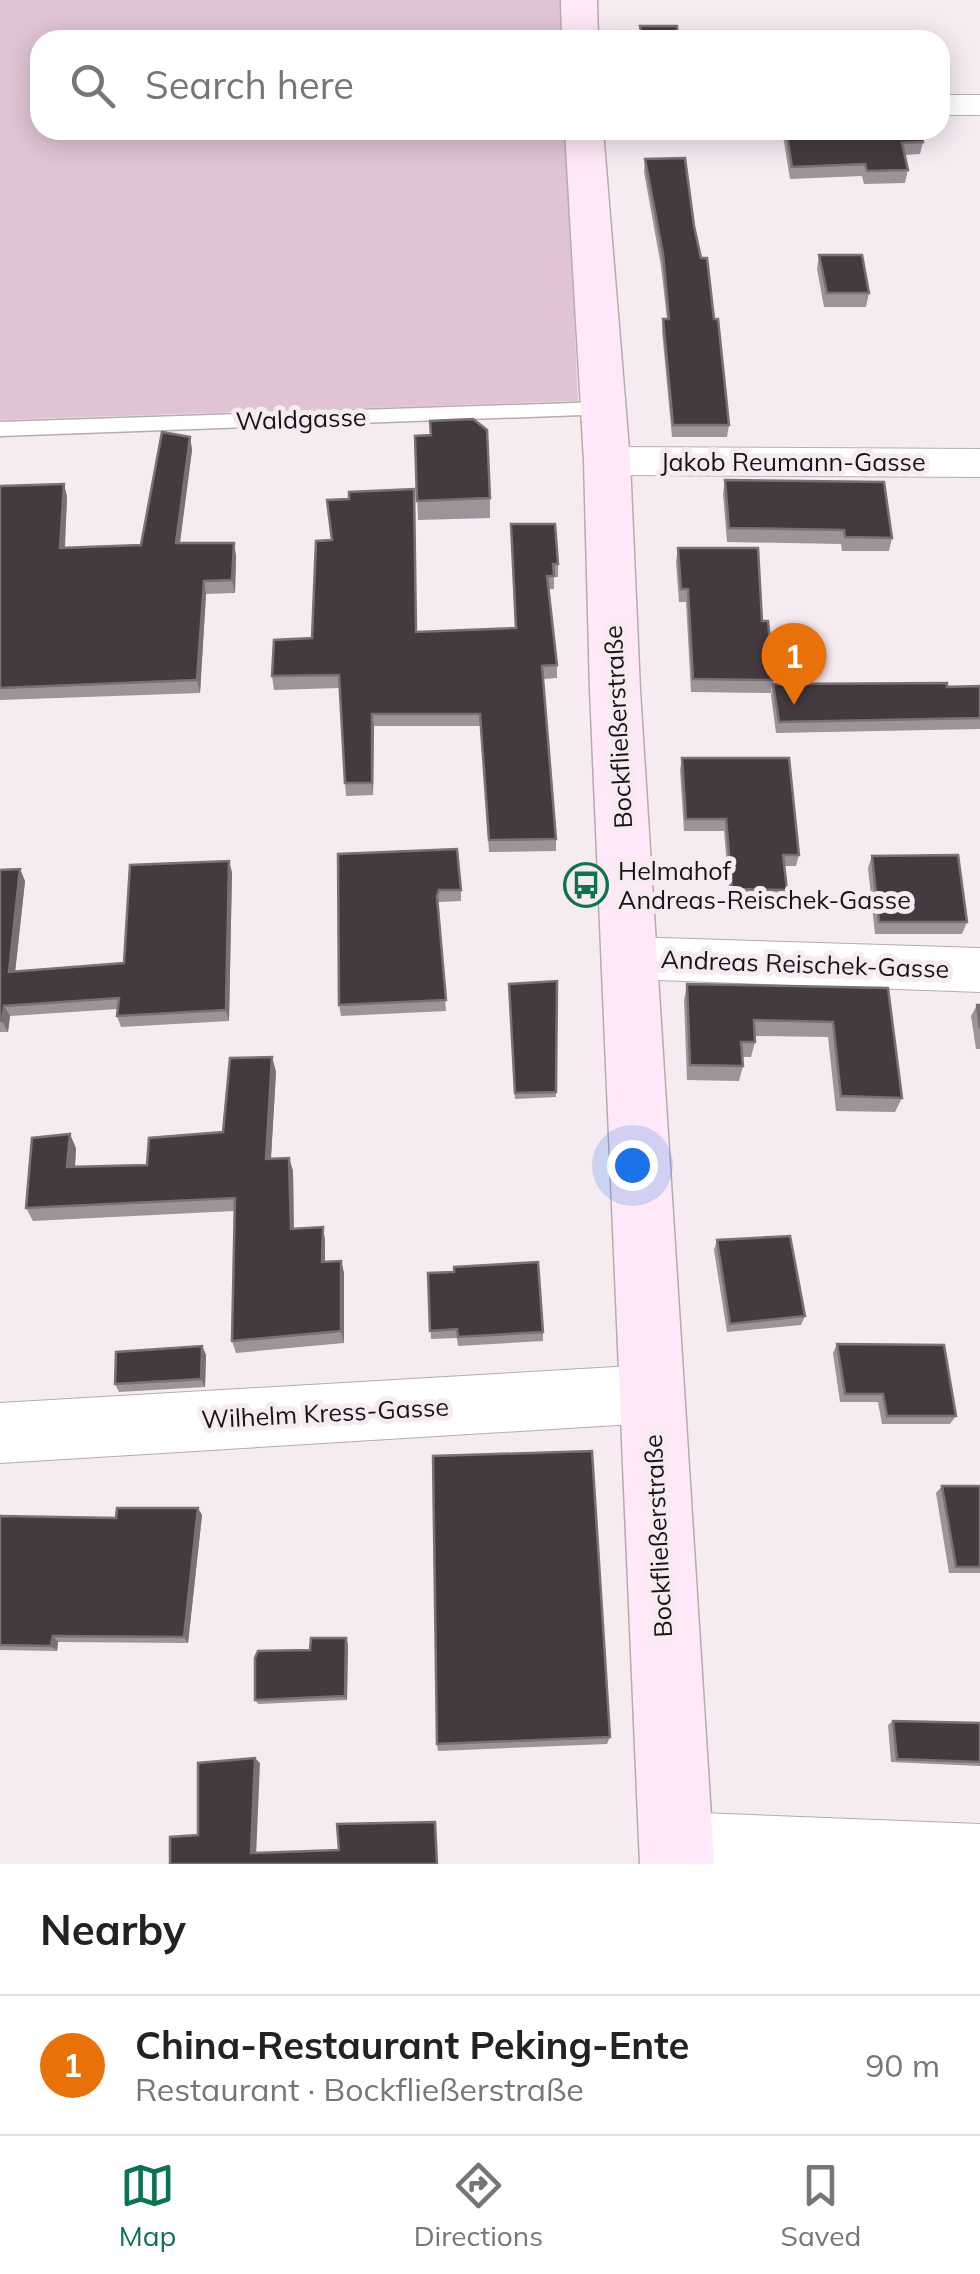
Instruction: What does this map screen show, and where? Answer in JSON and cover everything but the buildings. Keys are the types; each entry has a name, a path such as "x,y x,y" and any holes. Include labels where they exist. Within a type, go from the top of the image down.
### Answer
{"main road":[{"path":"579,0 580,30"},
{"name":"Bockfließerstraße","path":"585,140 605,435 614,690 677,1855"}],"street":[{"path":"950,105 980,105"},
{"name":"Jakob Reumann-Gasse","path":"605,435 980,463"},
{"name":"Andreas Reischek-Gasse","path":"631,958 980,970"},
{"name":"Wilhelm Kress-Gasse","path":"0,1433 650,1394"},
{"path":"677,1855 980,1858"}],"lane":[{"name":"Waldgasse","path":"0,429 605,435"}],"shaded area":[{"path":"0,0 561,0 562,30 30,30 30,140 566,140 578,401 0,420"}],"place":[{"name":"China-Restaurant Peking-Ente","path":"794,705"},
{"name":"Helmahof Andreas-Reischek-Gasse","path":"586,885"}]}
